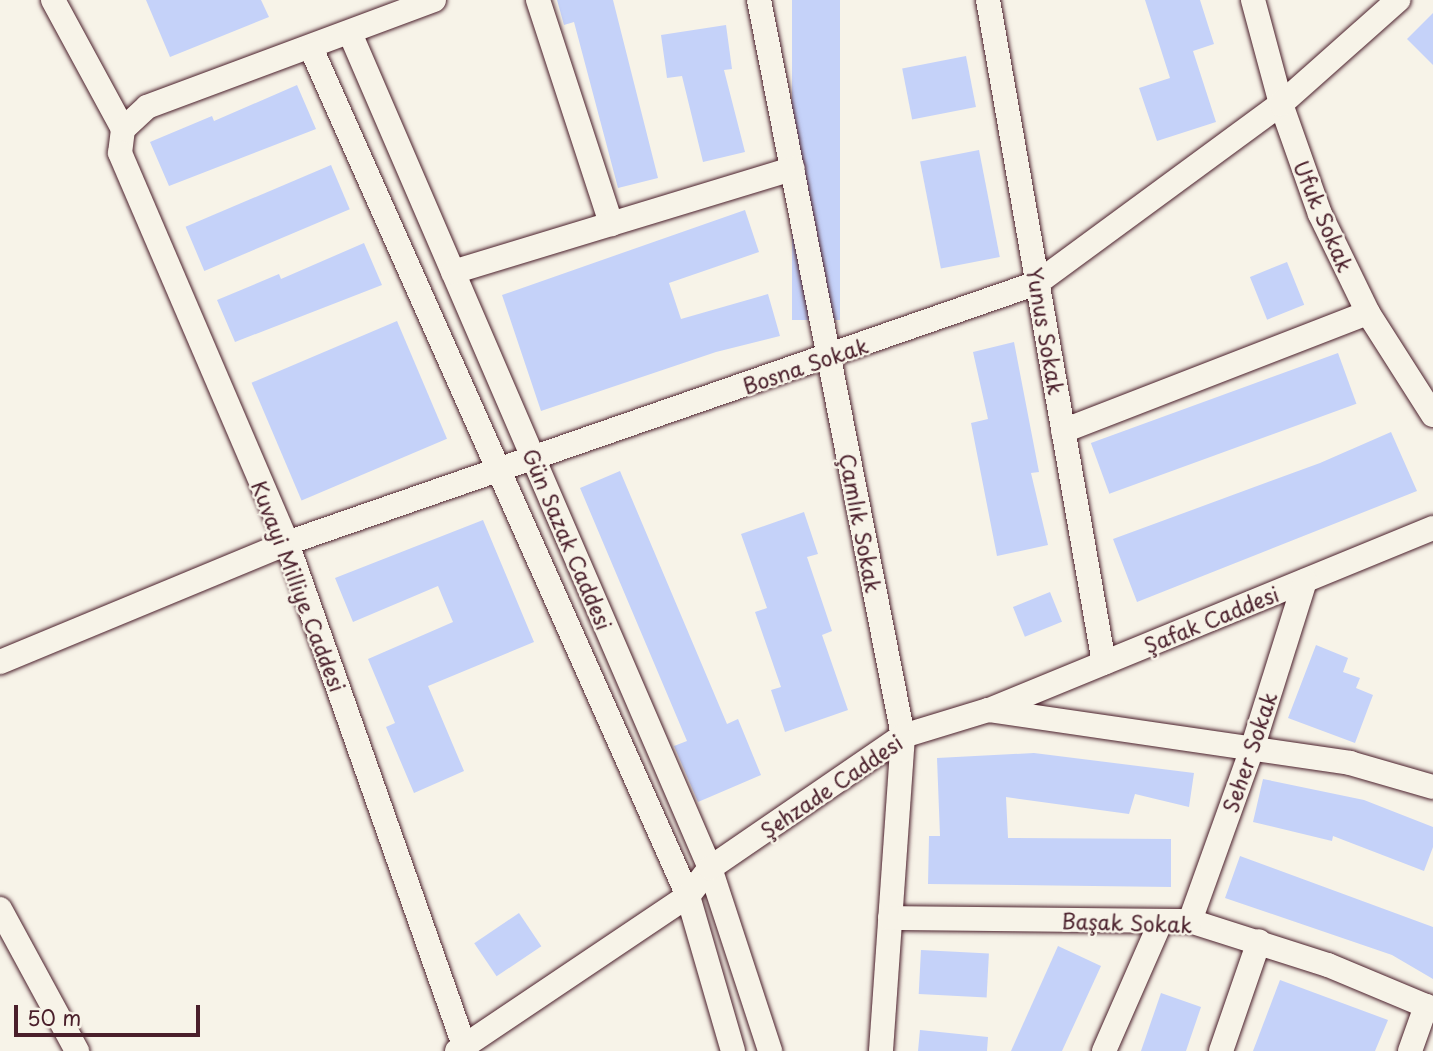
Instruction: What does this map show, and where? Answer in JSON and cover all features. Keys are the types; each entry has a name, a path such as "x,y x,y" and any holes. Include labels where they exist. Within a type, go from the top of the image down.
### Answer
{"street":[{"path":"53,0 123,129 147,107 434,0"},
{"path":"538,0 611,224"},
{"name":"Çamlık Sokak","path":"758,0 903,736 881,1051"},
{"name":"Yunus Sokak","path":"988,0 1104,663"},
{"name":"Ufuk Sokak","path":"1253,0 1280,104 1320,214 1368,313 1433,415"},
{"name":"Bosna Sokak","path":"0,662 287,543 532,456 828,358 1037,283 1280,104 1398,0"},
{"name":"Gün Sazak Caddesi","path":"350,33 709,868 770,1051"},
{"name":"Gün Sazak Caddesi","path":"311,48 688,896 733,1051"},
{"name":"Kuvayi Milliye Caddesi","path":"123,129 122,164 287,543 462,1050"},
{"path":"453,272 793,169"},
{"path":"1063,431 1368,313"},
{"name":"Şafak Caddesi","path":"988,710 1433,528"},
{"name":"Seher Sokak","path":"1190,921 1252,749 1305,581"},
{"name":"Şehzade Caddesi","path":"462,1050 688,896 709,868 903,736 988,710 1350,763 1433,787"},
{"path":"0,909 77,1051"},
{"name":"Başak Sokak","path":"890,918 1190,921 1259,941 1430,1008"},
{"path":"1104,1051 1161,921"},
{"path":"1221,1051 1259,941"},
{"path":"1410,1051 1430,1008"}],"building":[{"path":"146,0 261,0 269,17 170,57"},
{"path":"557,0 613,0 658,178 618,188 574,22 564,25"},
{"path":"792,0 840,0 840,320 792,320"},
{"path":"1145,0 1200,0 1214,44 1193,51 1216,122 1157,141 1139,88 1170,78"},
{"path":"1433,13 1433,65 1407,39"},
{"path":"726,25 732,69 724,70 745,152 703,162 682,76 667,78 661,35"},
{"path":"966,56 976,107 912,119 902,68"},
{"path":"297,85 316,129 169,186 150,142 212,116 214,121"},
{"path":"979,150 1000,257 941,268 920,161"},
{"path":"331,165 350,209 204,271 186,227"},
{"path":"745,210 759,252 669,283 681,319 768,294 780,336 716,352 541,411 502,295"},
{"path":"364,243 382,285 235,342 217,300 279,274 281,279"},
{"path":"1287,262 1304,305 1267,320 1250,277"},
{"path":"397,321 447,439 302,501 252,383"},
{"path":"1014,342 1039,472 1031,473 1048,545 997,556 971,423 988,419 973,352"},
{"path":"1338,353 1356,404 1109,494 1091,443"},
{"path":"1391,432 1417,491 1137,602 1113,539 1320,463"},
{"path":"620,471 727,724 738,719 761,775 698,802 674,746 687,741 580,488"},
{"path":"804,512 818,554 807,557 832,631 822,635 848,710 785,732 771,690 781,687 755,612 767,608 741,534"},
{"path":"483,520 534,642 428,686 464,771 414,793 386,727 395,723 368,659 453,622 438,586 353,622 335,578"},
{"path":"1050,592 1062,622 1025,637 1013,607"},
{"path":"1316,645 1348,658 1343,672 1360,678 1356,688 1373,695 1355,743 1288,718"},
{"path":"1034,753 1194,773 1189,807 1135,794 1129,814 1006,797 1008,838 1171,839 1171,887 928,884 929,836 940,836 937,758"},
{"path":"1263,779 1364,800 1433,827 1433,847 1424,871 1333,836 1332,841 1253,822"},
{"path":"1240,856 1433,927 1433,979 1392,955 1225,898"},
{"path":"519,913 541,946 497,976 474,943"},
{"path":"1058,946 1101,966 1062,1051 1011,1051"},
{"path":"921,950 989,954 987,997 919,994"},
{"path":"1280,980 1388,1020 1375,1051 1253,1051"},
{"path":"1161,993 1201,1007 1186,1051 1141,1051"},
{"path":"920,1030 988,1037 987,1051 918,1051"}]}
